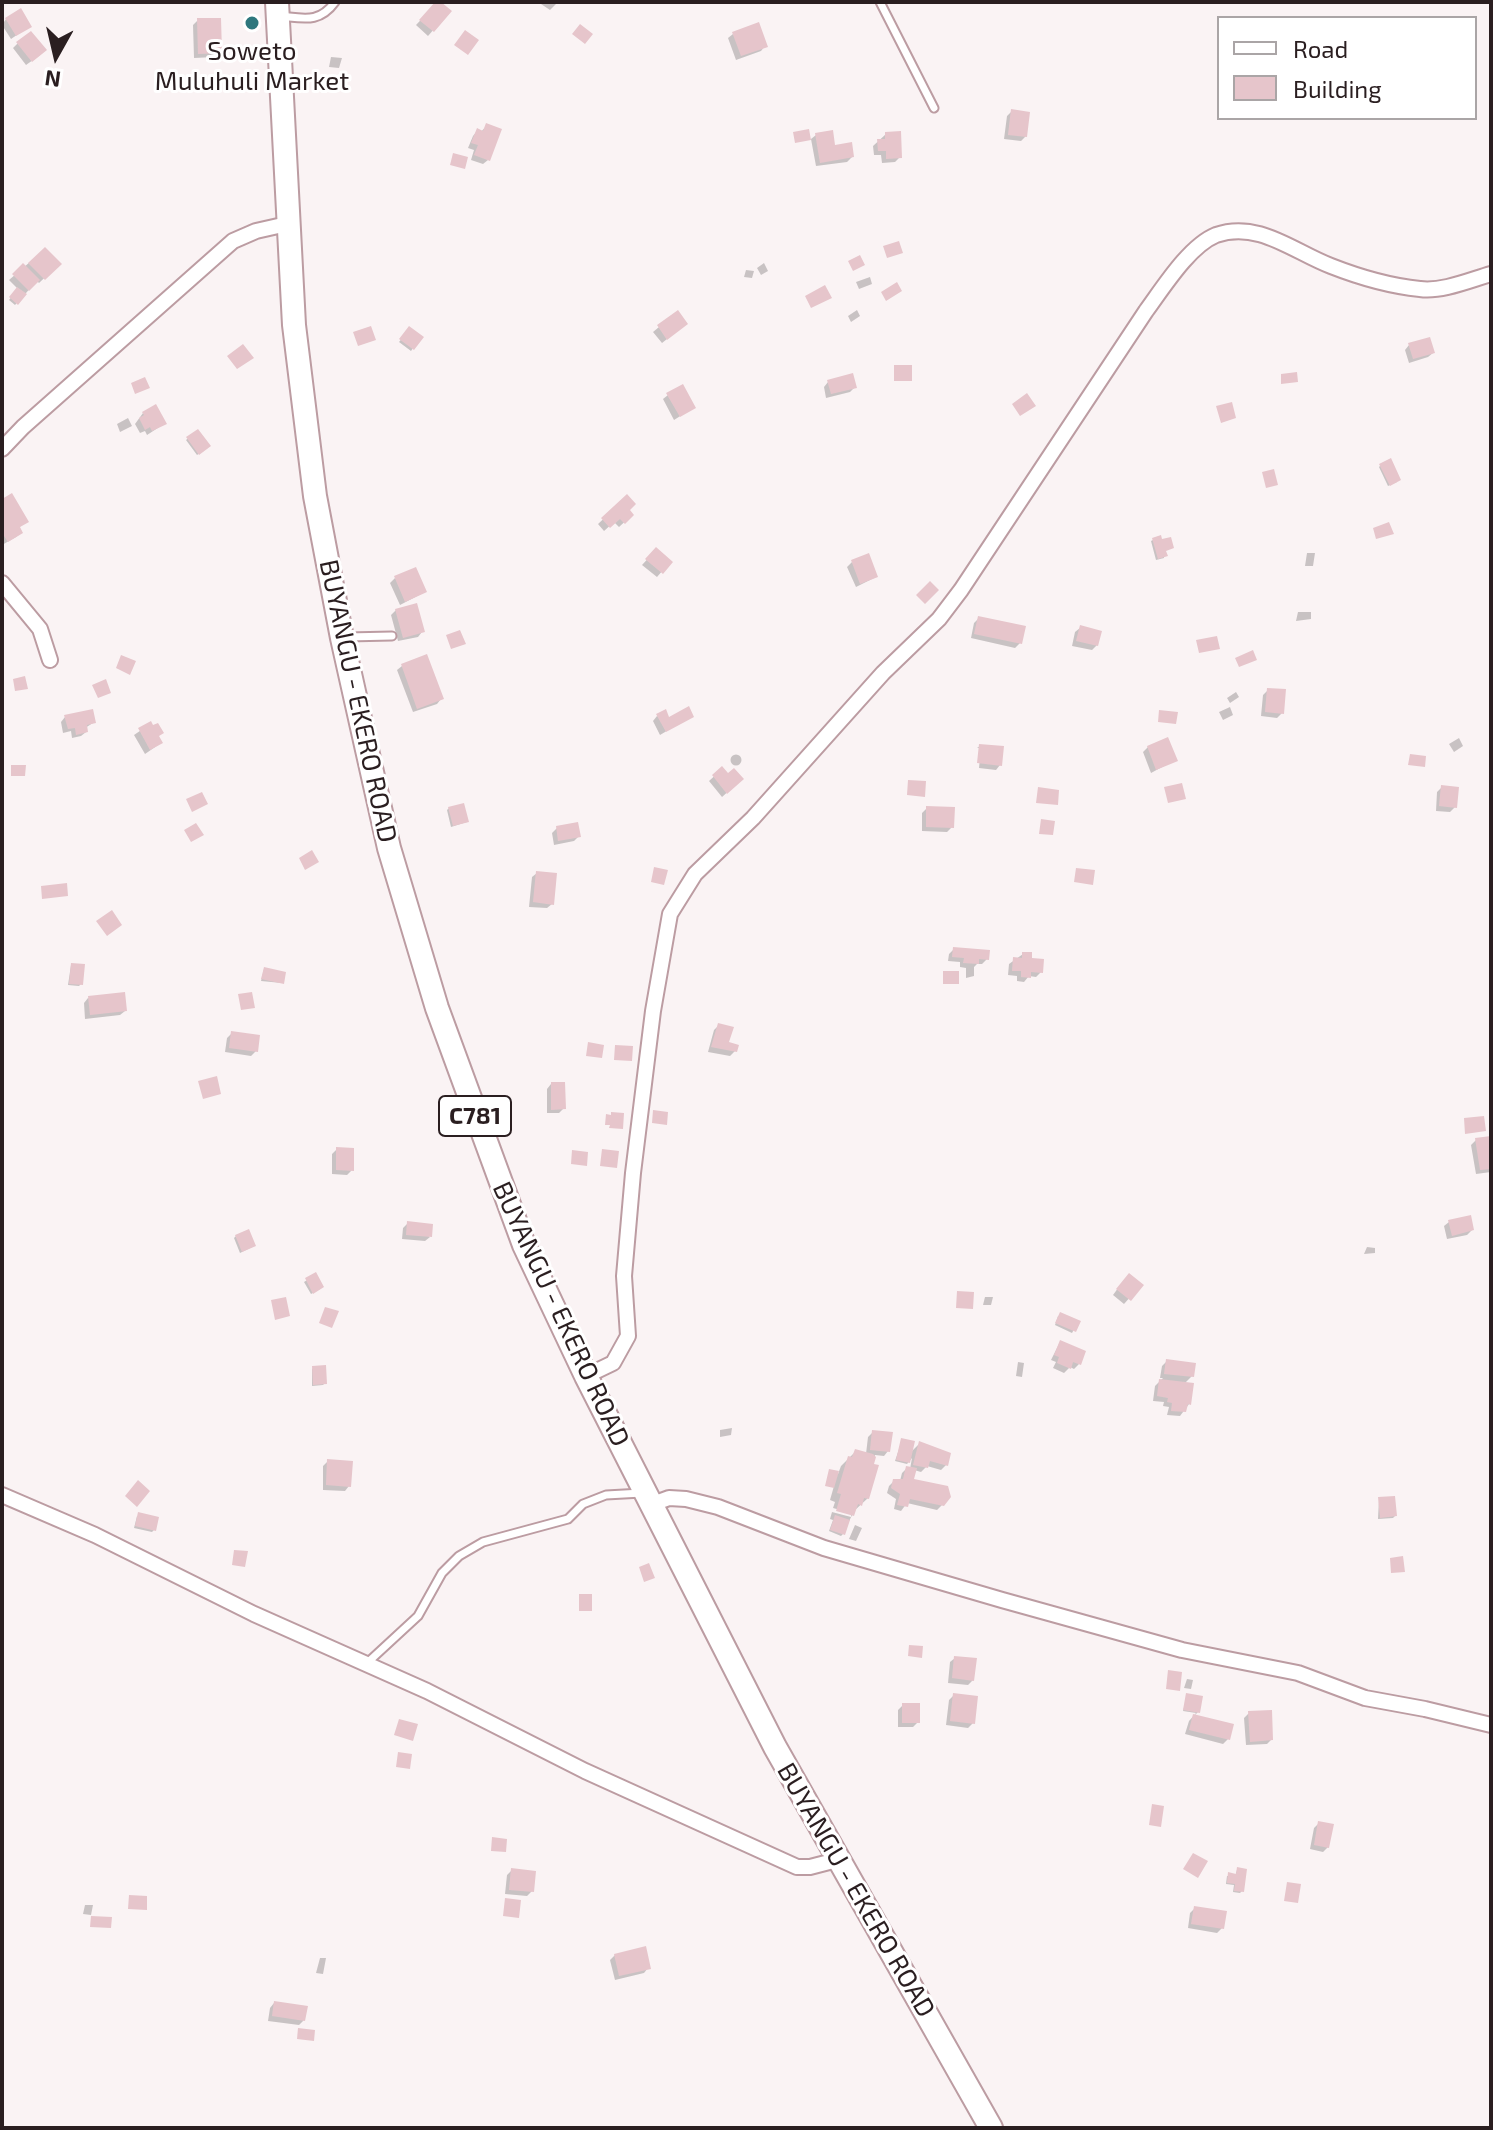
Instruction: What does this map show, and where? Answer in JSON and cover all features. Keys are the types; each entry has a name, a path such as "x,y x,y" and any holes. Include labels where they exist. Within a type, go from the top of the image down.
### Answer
{"main road":[{"name":"BUYANGU - EKERO ROAD","path":"277,9 287,224 305,426 342,638 399,887 437,1008 524,1245 586,1376 775,1747 991,2128"}],"street":[{"path":"2,449 233,241 256,231 287,224"},
{"path":"586,1376 613,1363 628,1336 629,1312 624,1276 633,1173 653,1011 670,914 695,874 753,818 883,673 939,619 1177,269 1202,243 1216,235 1257,232 1341,270 1423,290 1491,274"},
{"path":"2,583 40,629 50,660"},
{"path":"2,1495 105,1539 254,1614 427,1691 558,1758 797,1867 837,1860"},
{"path":"647,1499 686,1499 708,1504 824,1548 1002,1600 1182,1650 1298,1673 1365,1698 1491,1725"}],"lane":[{"path":"277,9 313,18 327,13 335,2"},
{"path":"880,2 934,108"},
{"path":"342,638 392,636"},
{"path":"366,1664 418,1616 442,1573 459,1556 483,1542 568,1519 583,1504 606,1495 647,1499"}],"building":[{"path":"435,2 441,2 452,11 434,32 419,20"},
{"path":"21,8 32,27 16,36 5,18"},
{"path":"197,18 221,18 222,53 198,54"},
{"path":"759,22 768,47 741,56 732,32"},
{"path":"580,24 593,34 585,44 572,34"},
{"path":"465,30 479,40 468,55 454,45"},
{"path":"31,31 47,50 32,62 16,42"},
{"path":"1011,109 1030,112 1027,137 1008,135"},
{"path":"486,123 502,129 490,161 474,155 478,145 471,143 477,128 483,131"},
{"path":"809,129 811,140 795,143 793,132"},
{"path":"833,130 835,145 852,142 854,157 820,163 815,133"},
{"path":"901,131 902,158 886,159 886,151 878,151 877,139 885,139 885,132"},
{"path":"453,153 468,157 465,169 450,165"},
{"path":"899,241 903,253 887,258 883,246"},
{"path":"45,247 62,264 45,280 28,263"},
{"path":"860,255 865,265 853,271 848,261"},
{"path":"23,263 40,280 29,291 12,274"},
{"path":"897,282 902,291 886,301 881,292"},
{"path":"825,285 832,298 811,308 805,296"},
{"path":"17,287 27,294 18,305 9,297"},
{"path":"678,310 688,324 667,340 657,325"},
{"path":"371,326 376,340 358,346 353,332"},
{"path":"409,326 424,337 414,350 399,339"},
{"path":"1430,337 1435,353 1413,359 1408,343"},
{"path":"243,344 254,358 237,369 227,356"},
{"path":"894,365 912,365 912,381 894,381"},
{"path":"1297,372 1298,382 1281,384 1281,374"},
{"path":"853,373 857,388 831,394 827,380"},
{"path":"145,377 150,388 135,394 131,383"},
{"path":"683,384 696,408 680,417 666,393"},
{"path":"1027,393 1036,406 1020,416 1012,404"},
{"path":"1232,402 1236,418 1221,423 1216,406"},
{"path":"156,404 167,424 152,431 150,427 145,430 139,418 144,415 142,412"},
{"path":"198,429 211,446 199,455 186,437"},
{"path":"1391,458 1401,480 1390,486 1379,464"},
{"path":"1274,469 1278,485 1266,488 1262,472"},
{"path":"12,493 29,522 20,527 23,533 8,542 2,537 2,499"},
{"path":"627,494 636,504 630,510 634,515 625,524 620,519 610,528 601,518"},
{"path":"1389,522 1394,534 1376,539 1373,528"},
{"path":"1161,535 1162,539 1171,537 1174,548 1166,551 1168,556 1158,559 1152,538"},
{"path":"656,547 673,562 663,574 645,559"},
{"path":"869,553 878,577 860,584 851,560"},
{"path":"416,567 427,592 405,602 394,576"},
{"path":"930,581 939,590 925,604 916,595"},
{"path":"417,603 425,632 403,638 395,609"},
{"path":"978,616 1026,626 1022,644 974,634"},
{"path":"1080,625 1102,631 1098,646 1076,641"},
{"path":"460,630 466,644 451,649 446,635"},
{"path":"1217,636 1220,649 1199,653 1196,640"},
{"path":"1253,650 1257,660 1239,667 1235,658"},
{"path":"427,654 444,699 417,709 401,664"},
{"path":"121,655 136,661 130,675 116,668"},
{"path":"25,676 28,689 15,691 13,679"},
{"path":"106,679 111,693 98,698 92,685"},
{"path":"1267,688 1286,689 1284,714 1265,712"},
{"path":"689,706 694,717 666,732 656,714 666,709 669,717"},
{"path":"93,709 96,723 87,725 88,732 76,735 75,728 68,729 64,715"},
{"path":"1159,710 1178,712 1176,724 1158,722"},
{"path":"151,721 153,725 158,723 164,733 159,736 163,743 150,750 138,728"},
{"path":"1168,737 1178,761 1156,770 1147,746"},
{"path":"979,744 1004,746 1002,766 977,763"},
{"path":"1410,754 1426,756 1425,767 1408,765"},
{"path":"11,765 26,765 25,776 11,776"},
{"path":"722,766 728,773 734,768 744,779 727,794 712,775"},
{"path":"908,780 926,781 925,797 907,795"},
{"path":"1182,783 1186,799 1168,803 1164,787"},
{"path":"1441,785 1459,787 1457,808 1439,806"},
{"path":"1038,787 1059,790 1058,805 1036,803"},
{"path":"202,792 208,804 192,812 186,799"},
{"path":"464,803 469,822 453,826 448,807"},
{"path":"926,806 955,807 954,828 926,827"},
{"path":"1041,819 1055,821 1053,835 1039,834"},
{"path":"578,822 581,837 558,841 556,826"},
{"path":"196,823 204,835 191,842 184,830"},
{"path":"312,850 319,862 305,870 299,858"},
{"path":"654,867 668,870 664,885 651,882"},
{"path":"1076,868 1095,870 1093,885 1074,882"},
{"path":"536,871 557,873 554,905 533,902"},
{"path":"67,883 68,896 42,899 41,886"},
{"path":"112,910 122,925 107,936 96,921"},
{"path":"953,947 990,950 989,960 979,959 979,964 963,963 964,958 952,957"},
{"path":"1022,952 1032,952 1032,958 1044,959 1043,973 1031,972 1031,978 1021,977 1021,971 1012,971 1013,957 1022,958"},
{"path":"71,963 85,964 83,985 69,984"},
{"path":"264,967 286,972 284,984 261,979"},
{"path":"943,971 959,971 959,984 943,984"},
{"path":"125,992 127,1011 90,1015 88,996"},
{"path":"252,992 255,1008 241,1010 238,994"},
{"path":"718,1023 734,1027 729,1042 739,1045 737,1052 711,1047"},
{"path":"231,1031 260,1035 258,1052 229,1048"},
{"path":"588,1042 604,1045 602,1058 586,1056"},
{"path":"615,1045 633,1046 632,1061 614,1060"},
{"path":"217,1076 221,1094 203,1099 198,1081"},
{"path":"551,1082 565,1082 566,1109 551,1110"},
{"path":"653,1110 668,1112 667,1125 652,1123"},
{"path":"611,1112 624,1113 623,1129 605,1125 606,1114 611,1115"},
{"path":"1484,1116 1486,1131 1465,1134 1464,1118"},
{"path":"1491,1136 1491,1169 1480,1170 1475,1138"},
{"path":"336,1147 354,1148 354,1171 336,1170"},
{"path":"602,1149 619,1151 617,1168 600,1166"},
{"path":"572,1150 588,1152 587,1166 571,1164"},
{"path":"1471,1215 1474,1230 1452,1236 1448,1220"},
{"path":"407,1221 433,1224 432,1237 406,1235"},
{"path":"249,1229 256,1246 242,1252 235,1235"},
{"path":"316,1272 324,1287 313,1294 305,1278"},
{"path":"1129,1273 1144,1285 1131,1301 1116,1289"},
{"path":"957,1291 974,1292 973,1309 956,1308"},
{"path":"286,1297 290,1316 275,1320 271,1300"},
{"path":"325,1307 339,1311 332,1328 319,1323"},
{"path":"1060,1312 1081,1321 1076,1332 1055,1323"},
{"path":"1060,1340 1086,1351 1081,1365 1073,1362 1071,1369 1057,1363 1059,1357 1054,1355"},
{"path":"1166,1359 1196,1363 1194,1377 1164,1374"},
{"path":"326,1365 327,1384 313,1385 312,1366"},
{"path":"1159,1379 1194,1383 1191,1405 1188,1404 1186,1412 1171,1411 1172,1403 1167,1402 1168,1398 1157,1396"},
{"path":"872,1430 893,1432 890,1452 870,1450"},
{"path":"901,1438 915,1441 910,1463 896,1460"},
{"path":"919,1441 951,1453 948,1466 930,1461 928,1468 913,1465"},
{"path":"855,1449 873,1454 876,1457 874,1464 879,1465 869,1499 864,1498 862,1506 858,1504 854,1516 836,1511 841,1494 837,1493 848,1456 852,1457"},
{"path":"327,1459 353,1461 351,1487 326,1485"},
{"path":"906,1466 917,1468 914,1479 948,1486 951,1497 944,1506 910,1499 908,1507 897,1505 900,1494 891,1488 893,1479 903,1479"},
{"path":"829,1469 839,1471 834,1488 825,1486"},
{"path":"138,1480 150,1491 137,1507 125,1496"},
{"path":"1395,1496 1397,1516 1380,1518 1378,1497"},
{"path":"138,1512 159,1517 156,1531 135,1526"},
{"path":"835,1515 850,1520 845,1535 830,1530"},
{"path":"234,1550 248,1551 245,1567 232,1565"},
{"path":"1403,1556 1405,1572 1391,1573 1390,1558"},
{"path":"649,1563 655,1578 644,1582 639,1567"},
{"path":"579,1594 592,1594 592,1611 579,1611"},
{"path":"909,1645 923,1646 922,1658 908,1656"},
{"path":"954,1656 977,1658 974,1681 952,1678"},
{"path":"1168,1670 1182,1672 1180,1691 1166,1689"},
{"path":"953,1693 978,1696 975,1724 950,1721"},
{"path":"1186,1693 1203,1696 1200,1713 1183,1710"},
{"path":"902,1703 920,1703 920,1723 902,1723"},
{"path":"1272,1710 1273,1740 1250,1742 1248,1711"},
{"path":"1193,1714 1234,1724 1230,1740 1189,1730"},
{"path":"399,1719 418,1724 413,1741 394,1735"},
{"path":"398,1752 412,1754 410,1769 396,1767"},
{"path":"1152,1804 1164,1806 1161,1827 1149,1825"},
{"path":"1318,1821 1334,1824 1329,1848 1314,1845"},
{"path":"492,1837 507,1839 506,1852 491,1851"},
{"path":"1193,1853 1208,1861 1198,1878 1183,1869"},
{"path":"1237,1867 1247,1869 1244,1892 1234,1891 1235,1884 1227,1883 1228,1872 1236,1874"},
{"path":"511,1868 536,1871 534,1892 509,1890"},
{"path":"1287,1882 1301,1884 1298,1903 1284,1901"},
{"path":"129,1895 147,1896 147,1910 128,1909"},
{"path":"505,1898 521,1900 519,1918 503,1916"},
{"path":"1194,1906 1227,1911 1224,1929 1191,1924"},
{"path":"91,1916 112,1917 111,1928 90,1927"},
{"path":"646,1946 651,1969 619,1976 614,1954"},
{"path":"274,2001 308,2006 305,2021 272,2016"},
{"path":"298,2028 315,2030 314,2041 297,2039"}],"place":[{"name":"Soweto Muluhuli Market","path":"252,23"}]}
